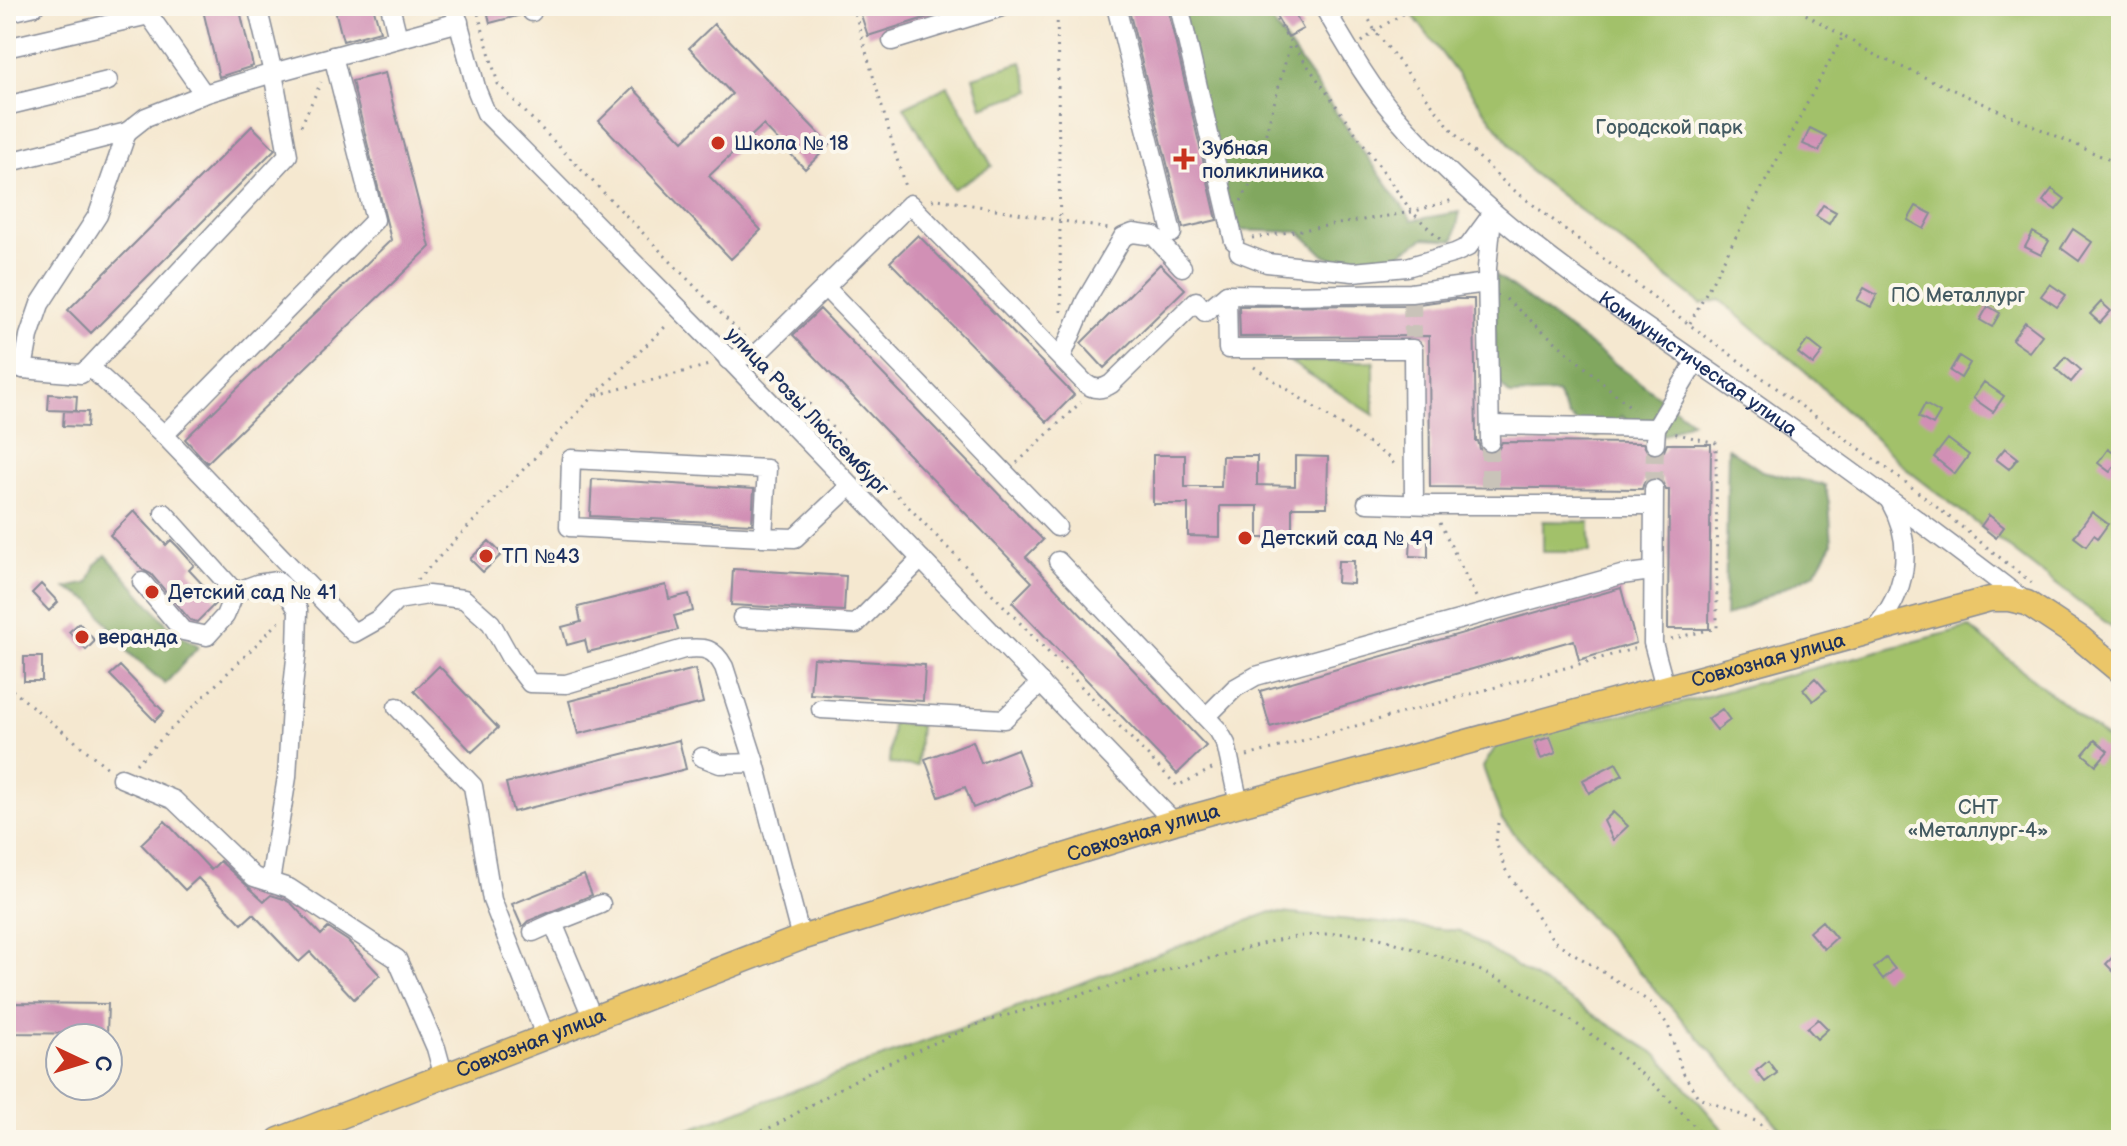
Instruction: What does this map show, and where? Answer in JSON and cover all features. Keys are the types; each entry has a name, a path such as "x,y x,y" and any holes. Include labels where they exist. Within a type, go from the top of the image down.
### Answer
{"main road":[{"name":"Совхозная улица","path":"279,1140 801,938 1174,822 1873,630 1990,599 2032,594"},
{"name":"Коммунистическая улица","path":"2032,594 2121,672"}],"street":[{"path":"6,13 35,6"},
{"path":"127,132 98,215 40,304 15,366 81,374 288,155 257,6"},
{"path":"390,6 398,38"},
{"path":"892,41 1005,6"},
{"path":"1116,6 1172,233"},
{"path":"1179,6 1236,247 1267,263 1353,272 1407,267 1468,247 1493,213"},
{"name":"Коммунистическая улица","path":"1323,6 1391,110 1436,160 1493,213 1563,269 1886,496 2032,594"},
{"path":"6,48 151,10 204,94"},
{"path":"6,163 127,132 146,117 204,94 398,38 457,14"},
{"name":"улица Розы Люксембург","path":"457,14 477,91 486,113 1174,822"},
{"path":"164,435 375,220 333,56"},
{"path":"6,106 108,81"},
{"path":"728,360 759,352 910,204 1085,383 1096,389 1111,384 1196,301 1205,312 1227,294 1412,296 1487,283"},
{"path":"1493,213 1487,283 1490,433 1655,436 1696,361"},
{"path":"1061,358 1086,300 1123,237 1133,233 1154,236 1182,267"},
{"path":"1412,296 1421,263"},
{"path":"825,287 1057,527"},
{"path":"1227,294 1228,349 1413,343 1420,501"},
{"path":"90,367 164,435 354,633 379,619 397,600 428,595 464,599 491,623 510,657 530,683 566,684 684,649 700,648 719,657 755,763 801,938"},
{"path":"763,537 767,469 571,459 569,527 763,537 795,538 850,486"},
{"path":"1367,503 1490,496 1654,497 1653,643 1665,687"},
{"path":"1873,630 1894,602 1905,570 1902,531 1886,496"},
{"path":"164,513 235,592"},
{"path":"742,618 856,624 921,559"},
{"path":"1058,561 1223,738 1239,804"},
{"path":"1206,717 1228,694 1249,679 1621,575 1652,571"},
{"path":"142,582 183,631 207,636 225,616 235,592 257,584 277,581 298,610 287,777 270,882"},
{"path":"821,709 1004,719 1041,683"},
{"path":"397,707 473,786 492,900 546,1038"},
{"path":"702,757 720,764 755,763"},
{"path":"121,778 174,800 254,877 289,888 397,959 436,1048 444,1077"},
{"path":"533,932 601,904"},
{"path":"553,923 593,1019"}],"path":[{"path":"476,6 498,84 1177,786 1230,761 1717,628 1716,443 1655,436"},
{"path":"853,6 910,204 938,199 1133,233"},
{"path":"1057,6 1061,326"},
{"path":"1268,6 1412,212 1455,253"},
{"path":"1362,6 1375,31 1456,135 1506,184 1690,325 1904,481 2032,594"},
{"path":"1351,51 1375,31 1415,6"},
{"path":"1792,6 1875,55 2121,165"},
{"path":"1690,325 1843,36"},
{"path":"1236,208 1254,177 1291,41"},
{"path":"301,126 333,56"},
{"path":"1236,247 1412,212 1472,194"},
{"path":"1487,283 1631,408"},
{"path":"397,600 594,396 681,311"},
{"path":"594,396 728,360"},
{"path":"1254,367 1387,456 1408,481 1483,612"},
{"path":"1006,474 1096,389"},
{"path":"6,685 121,778 289,611"},
{"path":"1498,823 1496,842 1505,869 1554,941 1650,1002 1668,1025 1682,1071 1698,1097 1758,1122 1775,1140"},
{"path":"740,1140 774,1126 874,1069 983,1022 1272,941 1312,933 1374,937 1477,969 1555,1011 1615,1051 1649,1079 1706,1140"}],"green space":[{"path":"1171,6 1261,6 1412,220 1460,212 1454,240 1424,238 1399,254 1351,268 1324,255 1300,232 1223,230"},
{"path":"1406,6 2121,6 2121,634 1910,472 1805,371 1720,300 1701,304 1531,172"},
{"path":"1022,62 1031,91 982,107 973,77"},
{"path":"948,86 992,166 953,189 904,107"},
{"path":"1496,275 1692,421 1664,435 1636,432 1622,416 1597,437 1568,416 1557,393 1510,395 1495,379"},
{"path":"1374,361 1374,415 1290,362"},
{"path":"1728,448 1762,471 1825,485 1832,544 1815,573 1725,617"},
{"path":"1543,521 1590,522 1590,552 1543,552"},
{"path":"106,555 174,632 199,646 165,684 129,653 91,601 66,588 89,583 96,564"},
{"name":"СНТ «Металлург-4»","path":"1969,627 2121,750 2121,1140 1791,1140 1502,820 1483,767 1496,746 1587,721 1677,704"},
{"path":"892,723 920,725 917,766 889,764"},
{"path":"1271,912 1460,931 1659,1056 1732,1140 661,1140"}],"building":[{"path":"202,6 239,6 253,66 219,77"},
{"path":"334,6 373,6 380,31 343,41"},
{"path":"486,6 519,6 521,15 490,23"},
{"path":"858,6 953,6 953,9 868,36"},
{"path":"1128,6 1167,6 1217,220 1183,228"},
{"path":"1290,6 1303,29 1288,37 1273,10"},
{"path":"714,24 830,145 805,169 763,125 709,176 761,230 731,259 599,121 633,88 683,141 732,94 689,48"},
{"path":"385,73 430,247 207,463 185,439 391,240 352,81"},
{"path":"252,126 275,149 91,333 68,310"},
{"path":"1810,128 1826,136 1819,151 1803,144"},
{"path":"2052,189 2065,199 2056,210 2043,201"},
{"path":"1823,205 1836,212 1829,224 1816,216"},
{"path":"1916,206 1932,214 1924,229 1908,220"},
{"path":"2073,229 2092,242 2079,261 2061,248"},
{"path":"2033,232 2049,241 2041,255 2025,247"},
{"path":"918,235 1074,395 1047,422 890,262"},
{"path":"1160,264 1185,289 1104,368 1081,343"},
{"path":"2050,284 2066,295 2057,307 2041,296"},
{"path":"1864,288 1877,295 1871,307 1857,300"},
{"path":"1474,299 1476,441 1485,453 1497,452 1502,442 1643,443 1648,453 1655,456 1664,451 1667,444 1711,444 1709,629 1668,629 1669,490 1666,490 1661,479 1649,478 1642,489 1430,487 1429,336 1240,337 1239,306 1411,305"},
{"path":"2101,302 2111,311 2100,323 2090,314"},
{"path":"1988,306 2000,313 1992,327 1980,320"},
{"path":"820,309 1043,540 1026,557 1206,746 1177,774 1012,602 1032,582 793,335"},
{"path":"2025,322 2042,335 2029,352 2012,340"},
{"path":"1808,340 1823,352 1813,365 1798,353"},
{"path":"1959,356 1970,363 1961,378 1950,371"},
{"path":"2066,357 2081,370 2071,382 2056,369"},
{"path":"1984,382 2004,396 1993,412 1973,398"},
{"path":"49,394 77,396 76,411 48,410"},
{"path":"1925,404 1940,413 1933,425 1918,417"},
{"path":"64,411 88,412 87,427 63,426"},
{"path":"1948,439 1969,455 1955,474 1934,457"},
{"path":"2005,448 2018,458 2009,469 1996,459"},
{"path":"2108,449 2120,458 2110,472 2098,463"},
{"path":"1153,455 1185,455 1185,487 1221,487 1222,456 1257,456 1257,485 1295,486 1295,456 1328,457 1327,507 1292,507 1292,538 1258,538 1258,506 1220,506 1220,537 1188,536 1188,504 1153,504"},
{"path":"592,479 754,489 752,524 590,516"},
{"path":"134,511 166,545 171,540 178,547 194,565 189,570 218,601 197,622 190,620 151,574 143,570 110,535"},
{"path":"2092,512 2108,524 2098,538 2094,535 2086,546 2074,537"},
{"path":"1989,515 2004,527 1996,538 1981,526"},
{"path":"1411,537 1428,538 1428,557 1410,556"},
{"name":"ТП №43","path":"489,541 502,554 483,572 470,559"},
{"path":"1338,561 1354,561 1353,584 1337,583"},
{"path":"733,569 846,576 844,611 731,605"},
{"name":"веранда","path":"41,584 58,602 49,611 32,593"},
{"path":"666,585 669,599 689,594 693,611 674,616 678,630 588,652 585,640 567,645 562,627 581,622 578,607"},
{"path":"1621,588 1636,643 1579,660 1574,640 1270,727 1260,691"},
{"name":"веранда","path":"79,623 95,641 86,650 69,632"},
{"path":"24,657 42,657 42,681 24,681"},
{"path":"813,658 925,665 923,701 810,694"},
{"path":"120,666 164,712 155,721 110,675"},
{"path":"439,666 498,728 472,752 414,691"},
{"path":"695,669 703,703 578,734 569,701"},
{"path":"1815,678 1826,690 1813,701 1803,689"},
{"path":"1722,709 1730,720 1717,730 1708,719"},
{"path":"1550,737 1556,753 1541,759 1535,742"},
{"path":"679,740 686,769 513,812 506,783"},
{"path":"2095,740 2108,751 2096,765 2083,754"},
{"path":"973,741 981,763 1017,749 1031,785 973,808 965,787 939,797 925,759"},
{"path":"1616,763 1623,775 1589,793 1583,780"},
{"path":"1613,812 1628,826 1613,840 1604,821"},
{"path":"165,821 211,870 220,861 264,901 271,895 284,899 321,935 328,928 348,941 380,975 354,999 310,952 299,962 253,914 242,924 198,878 185,890 141,844"},
{"path":"584,875 592,895 528,921 522,927 512,904"},
{"path":"1822,921 1836,938 1824,949 1809,932"},
{"path":"2121,948 2121,979 2106,964"},
{"path":"1886,958 1895,969 1883,979 1874,968"},
{"path":"6,1003 108,1004 107,1022 44,1022 44,1033 6,1033"},
{"path":"1818,1019 1828,1029 1817,1039 1807,1028"},
{"path":"1768,1061 1777,1073 1765,1082 1756,1071"}],"tunnel":[{"path":"1412,299 1413,337"},
{"path":"1490,442 1490,487"},
{"path":"1654,489 1655,444"}],"place":[{"name":"Школа № 18","path":"718,143"},
{"name":"Зубная поликлиника","path":"1184,159"},
{"name":"Детский сад № 49","path":"1245,538"},
{"name":"ТП №43","path":"486,556"},
{"name":"Детский сад № 41","path":"152,592"},
{"name":"веранда","path":"82,637"}],"park label":[{"name":"Городской парк","path":"1669,127"},
{"name":"ПО Металлург","path":"1958,295"}]}
